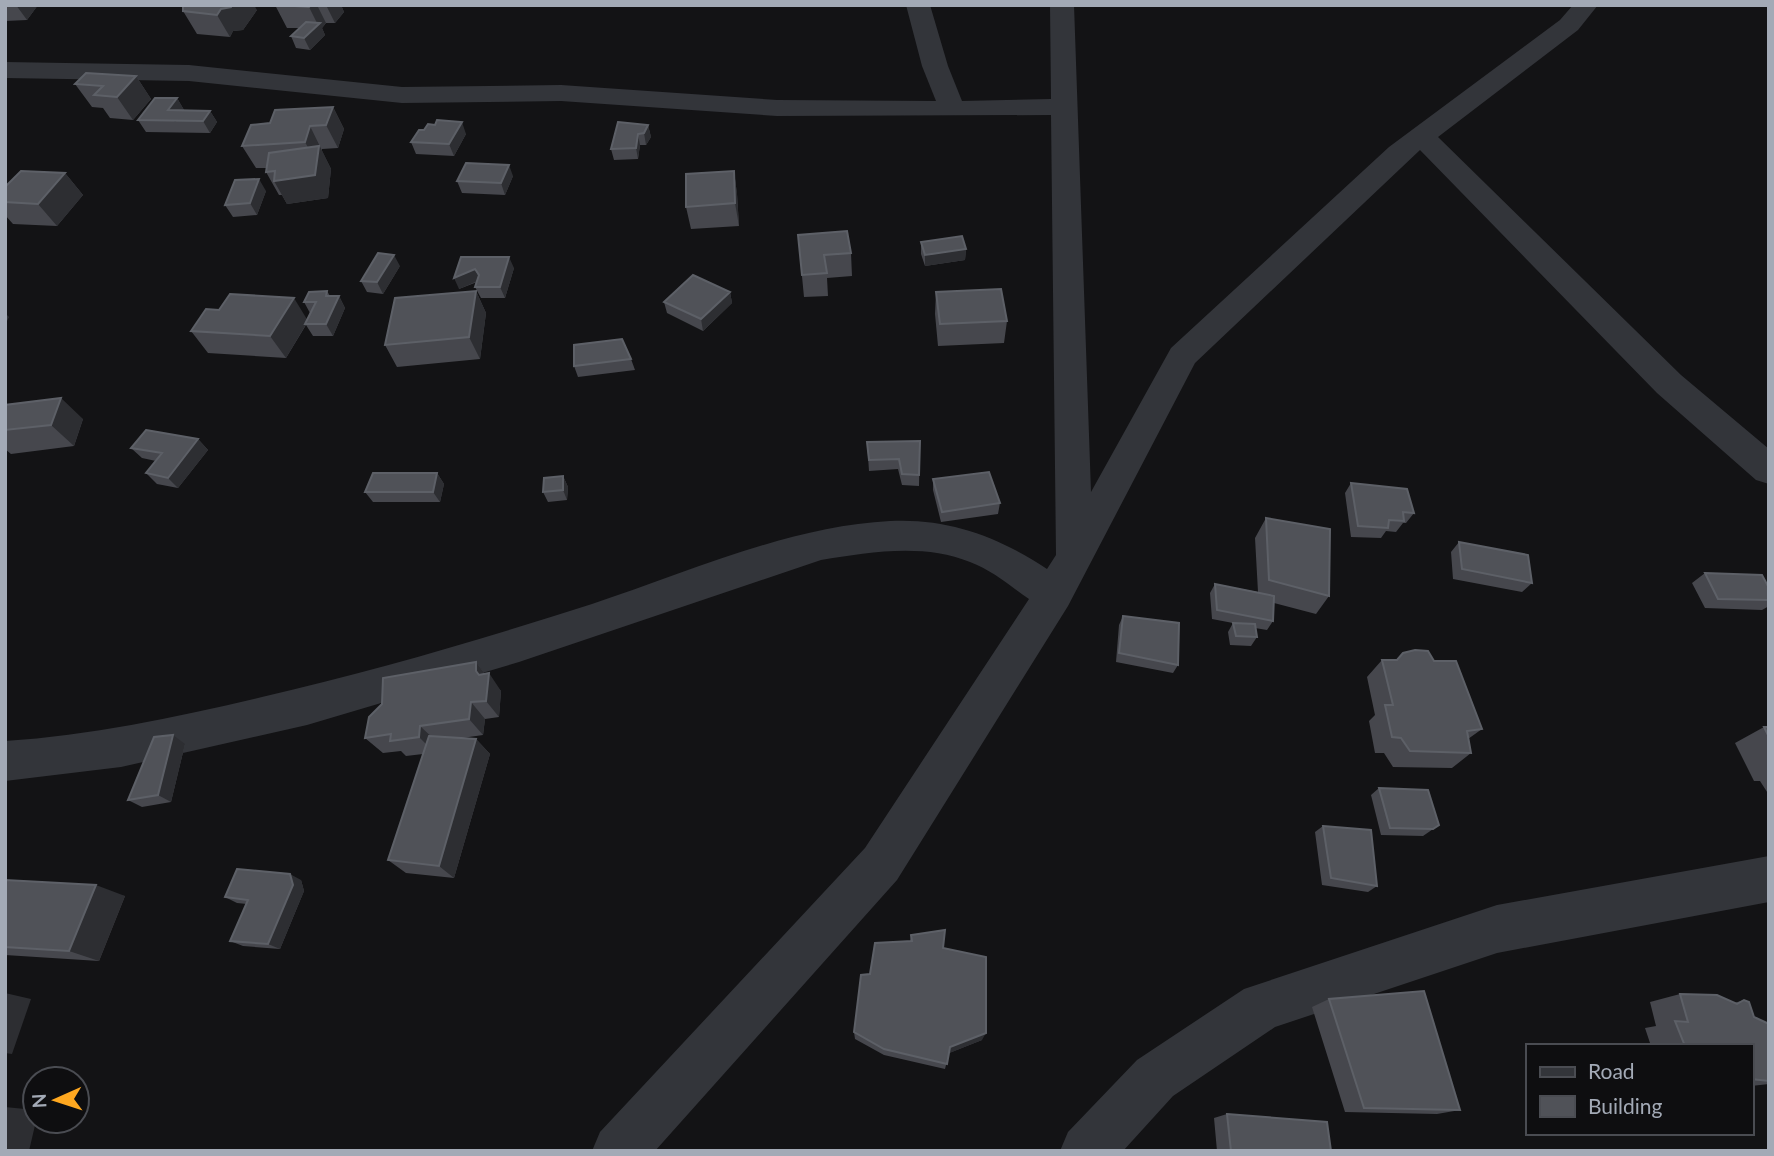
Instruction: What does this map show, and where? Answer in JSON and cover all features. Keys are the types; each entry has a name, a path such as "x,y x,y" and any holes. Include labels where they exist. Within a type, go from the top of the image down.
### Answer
{"street":[{"path":"918,5 934,66 952,109"},
{"path":"1062,5 1074,556"},
{"path":"619,1151 881,864 1054,594 1183,356 1399,153 1569,25 1586,5"},
{"path":"5,70 188,73 402,95 561,93 777,108 952,109 1066,106"},
{"path":"1424,134 1424,139 1669,384 1769,470"},
{"path":"5,761 35,760 150,742 423,676 798,550 842,540 930,536 985,551 1054,594"},
{"path":"1087,1151 1155,1079 1262,1007 1497,929 1769,879"}],"building":[{"path":"183,5 232,5 221,9 217,15 183,11"},
{"path":"280,5 311,5 309,7"},
{"path":"306,22 320,23 304,38 291,36"},
{"path":"86,73 136,76 117,97 94,95 103,86 75,84"},
{"path":"155,98 177,98 168,110 210,111 203,121 138,120"},
{"path":"333,107 326,125 310,126 305,142 242,146 251,125 270,123 275,110"},
{"path":"437,120 462,122 449,144 411,142 419,130 424,130 428,124 435,125"},
{"path":"618,122 648,125 644,133 638,134 636,148 611,149"},
{"path":"319,146 315,175 274,181 275,171 266,172 269,153"},
{"path":"466,163 509,165 501,183 457,181"},
{"path":"21,171 65,173 38,204 5,202 5,187"},
{"path":"734,171 735,203 686,207 686,174"},
{"path":"259,179 250,203 225,205 235,180"},
{"path":"847,231 851,253 824,255 827,273 802,275 798,235"},
{"path":"962,236 966,249 925,255 921,242"},
{"path":"378,253 394,255 377,282 361,281"},
{"path":"461,257 509,257 500,287 475,287 479,275 475,269 454,278"},
{"path":"693,275 730,292 701,319 664,302"},
{"path":"1001,289 1007,321 940,324 936,292"},
{"path":"327,291 326,296 339,296 326,324 305,324 316,302 304,302 309,292"},
{"path":"476,291 469,337 385,345 395,298"},
{"path":"230,294 294,298 270,336 191,331 206,309 219,310"},
{"path":"622,339 631,359 574,366 574,345"},
{"path":"61,398 51,425 5,430 5,405"},
{"path":"146,430 198,439 168,478 146,473 162,453 131,448"},
{"path":"920,441 919,475 902,474 899,459 869,460 867,442"},
{"path":"989,472 1000,503 942,512 933,479"},
{"path":"373,473 437,473 433,492 365,492"},
{"path":"563,476 563,490 543,492 544,478"},
{"path":"1351,483 1407,489 1414,513 1403,512 1404,521 1389,520 1388,528 1358,526"},
{"path":"1266,518 1330,529 1329,596 1269,580"},
{"path":"1459,542 1528,555 1532,583 1462,569"},
{"path":"1705,573 1762,575 1769,588 1769,600 1718,599"},
{"path":"1215,584 1274,596 1273,621 1217,610"},
{"path":"1123,616 1179,623 1178,665 1119,653"},
{"path":"1233,623 1255,624 1257,637 1236,636"},
{"path":"1428,651 1434,661 1456,661 1482,729 1467,731 1471,753 1410,751 1401,738 1392,737 1385,705 1393,705 1382,660 1397,660 1403,653"},
{"path":"476,662 479,675 489,673 486,701 471,702 469,719 420,726 419,737 390,741 391,734 365,738 369,717 382,704 383,678"},
{"path":"173,735 158,795 128,800 154,737"},
{"path":"429,736 476,739 439,866 388,860"},
{"path":"1379,788 1428,790 1439,825 1433,829 1390,828"},
{"path":"1323,826 1371,830 1377,886 1331,878"},
{"path":"237,869 290,874 293,885 268,944 230,941 248,900 225,897"},
{"path":"5,880 96,885 69,951 5,947"},
{"path":"945,930 943,948 986,957 986,1033 950,1047 947,1064 884,1049 854,1032 861,975 870,974 875,943 912,941 911,935"},
{"path":"1424,991 1460,1110 1364,1108 1329,999"},
{"path":"1680,994 1717,995 1737,1004 1744,1000 1749,1002 1754,1017 1769,1024 1769,1081 1753,1079 1753,1044 1684,1044 1675,1021 1688,1022"},
{"path":"1227,1114 1327,1122 1331,1151 1231,1151"}]}
